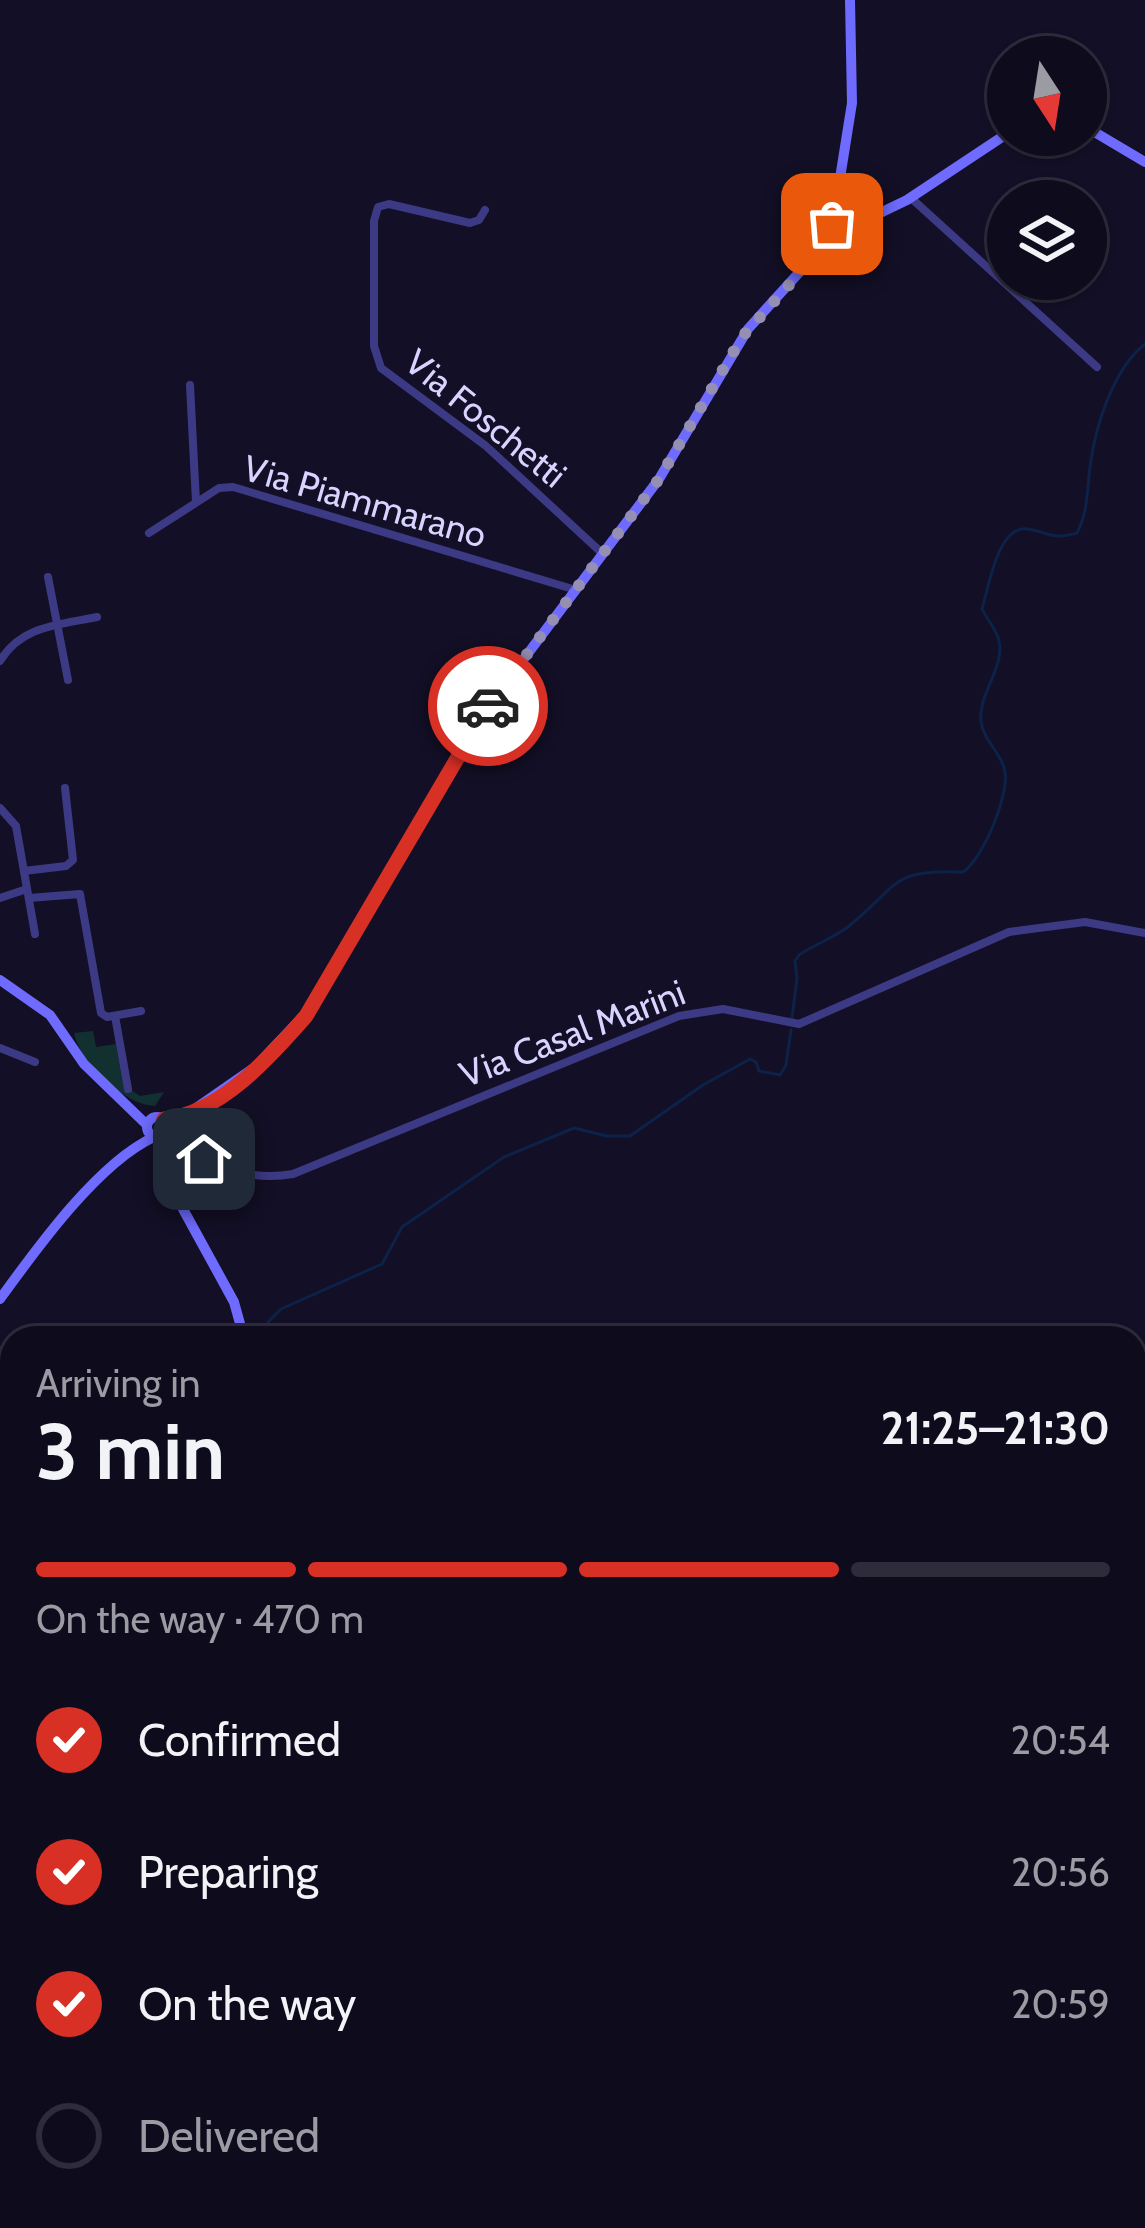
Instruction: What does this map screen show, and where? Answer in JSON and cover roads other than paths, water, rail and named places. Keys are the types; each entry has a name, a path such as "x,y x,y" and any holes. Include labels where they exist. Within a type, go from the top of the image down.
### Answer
{"street":[{"path":"828,238 853,94 850,0"},
{"path":"1107,139 1145,162"},
{"path":"0,1299 104,1171 157,1129 184,1118 262,1061 306,1016 480,718 669,464 742,337 828,238 911,198 987,147"},
{"path":"911,198 1097,368"},
{"name":"Via Foschetti","path":"485,210 479,220 470,223 389,205 378,207 374,220 377,362 394,381 490,449 603,554"},
{"path":"190,385 196,503"},
{"name":"Via Piammarano","path":"149,533 219,488 236,487 576,590"},
{"path":"48,577 68,680"},
{"path":"0,661 20,636 97,617"},
{"path":"24,871 69,865 73,860 65,788"},
{"path":"0,808 16,824 35,934"},
{"path":"0,898 28,893 82,896 99,1008 105,1016 141,1011"},
{"name":"Via Casal Marini","path":"157,1129 231,1173 262,1178 293,1174 684,1015 727,1009 799,1024 1009,932 1085,922 1145,933"},
{"path":"0,980 48,1012 84,1064 157,1129 183,1209 234,1302 241,1326"},
{"path":"115,1016 128,1089"},
{"path":"0,1048 35,1062"}],"waterway":[{"path":"792,1018 799,955 843,930 897,882 921,873 963,872 986,841 1005,782 1003,765 981,722 1000,651 982,609 992,572 1002,546 1018,530 1056,536 1077,533 1101,417 1124,368 1145,344"},
{"path":"267,1326 281,1309 382,1264 402,1227 504,1157 574,1128 630,1136 750,1059 759,1071 780,1075 791,1030"}]}
